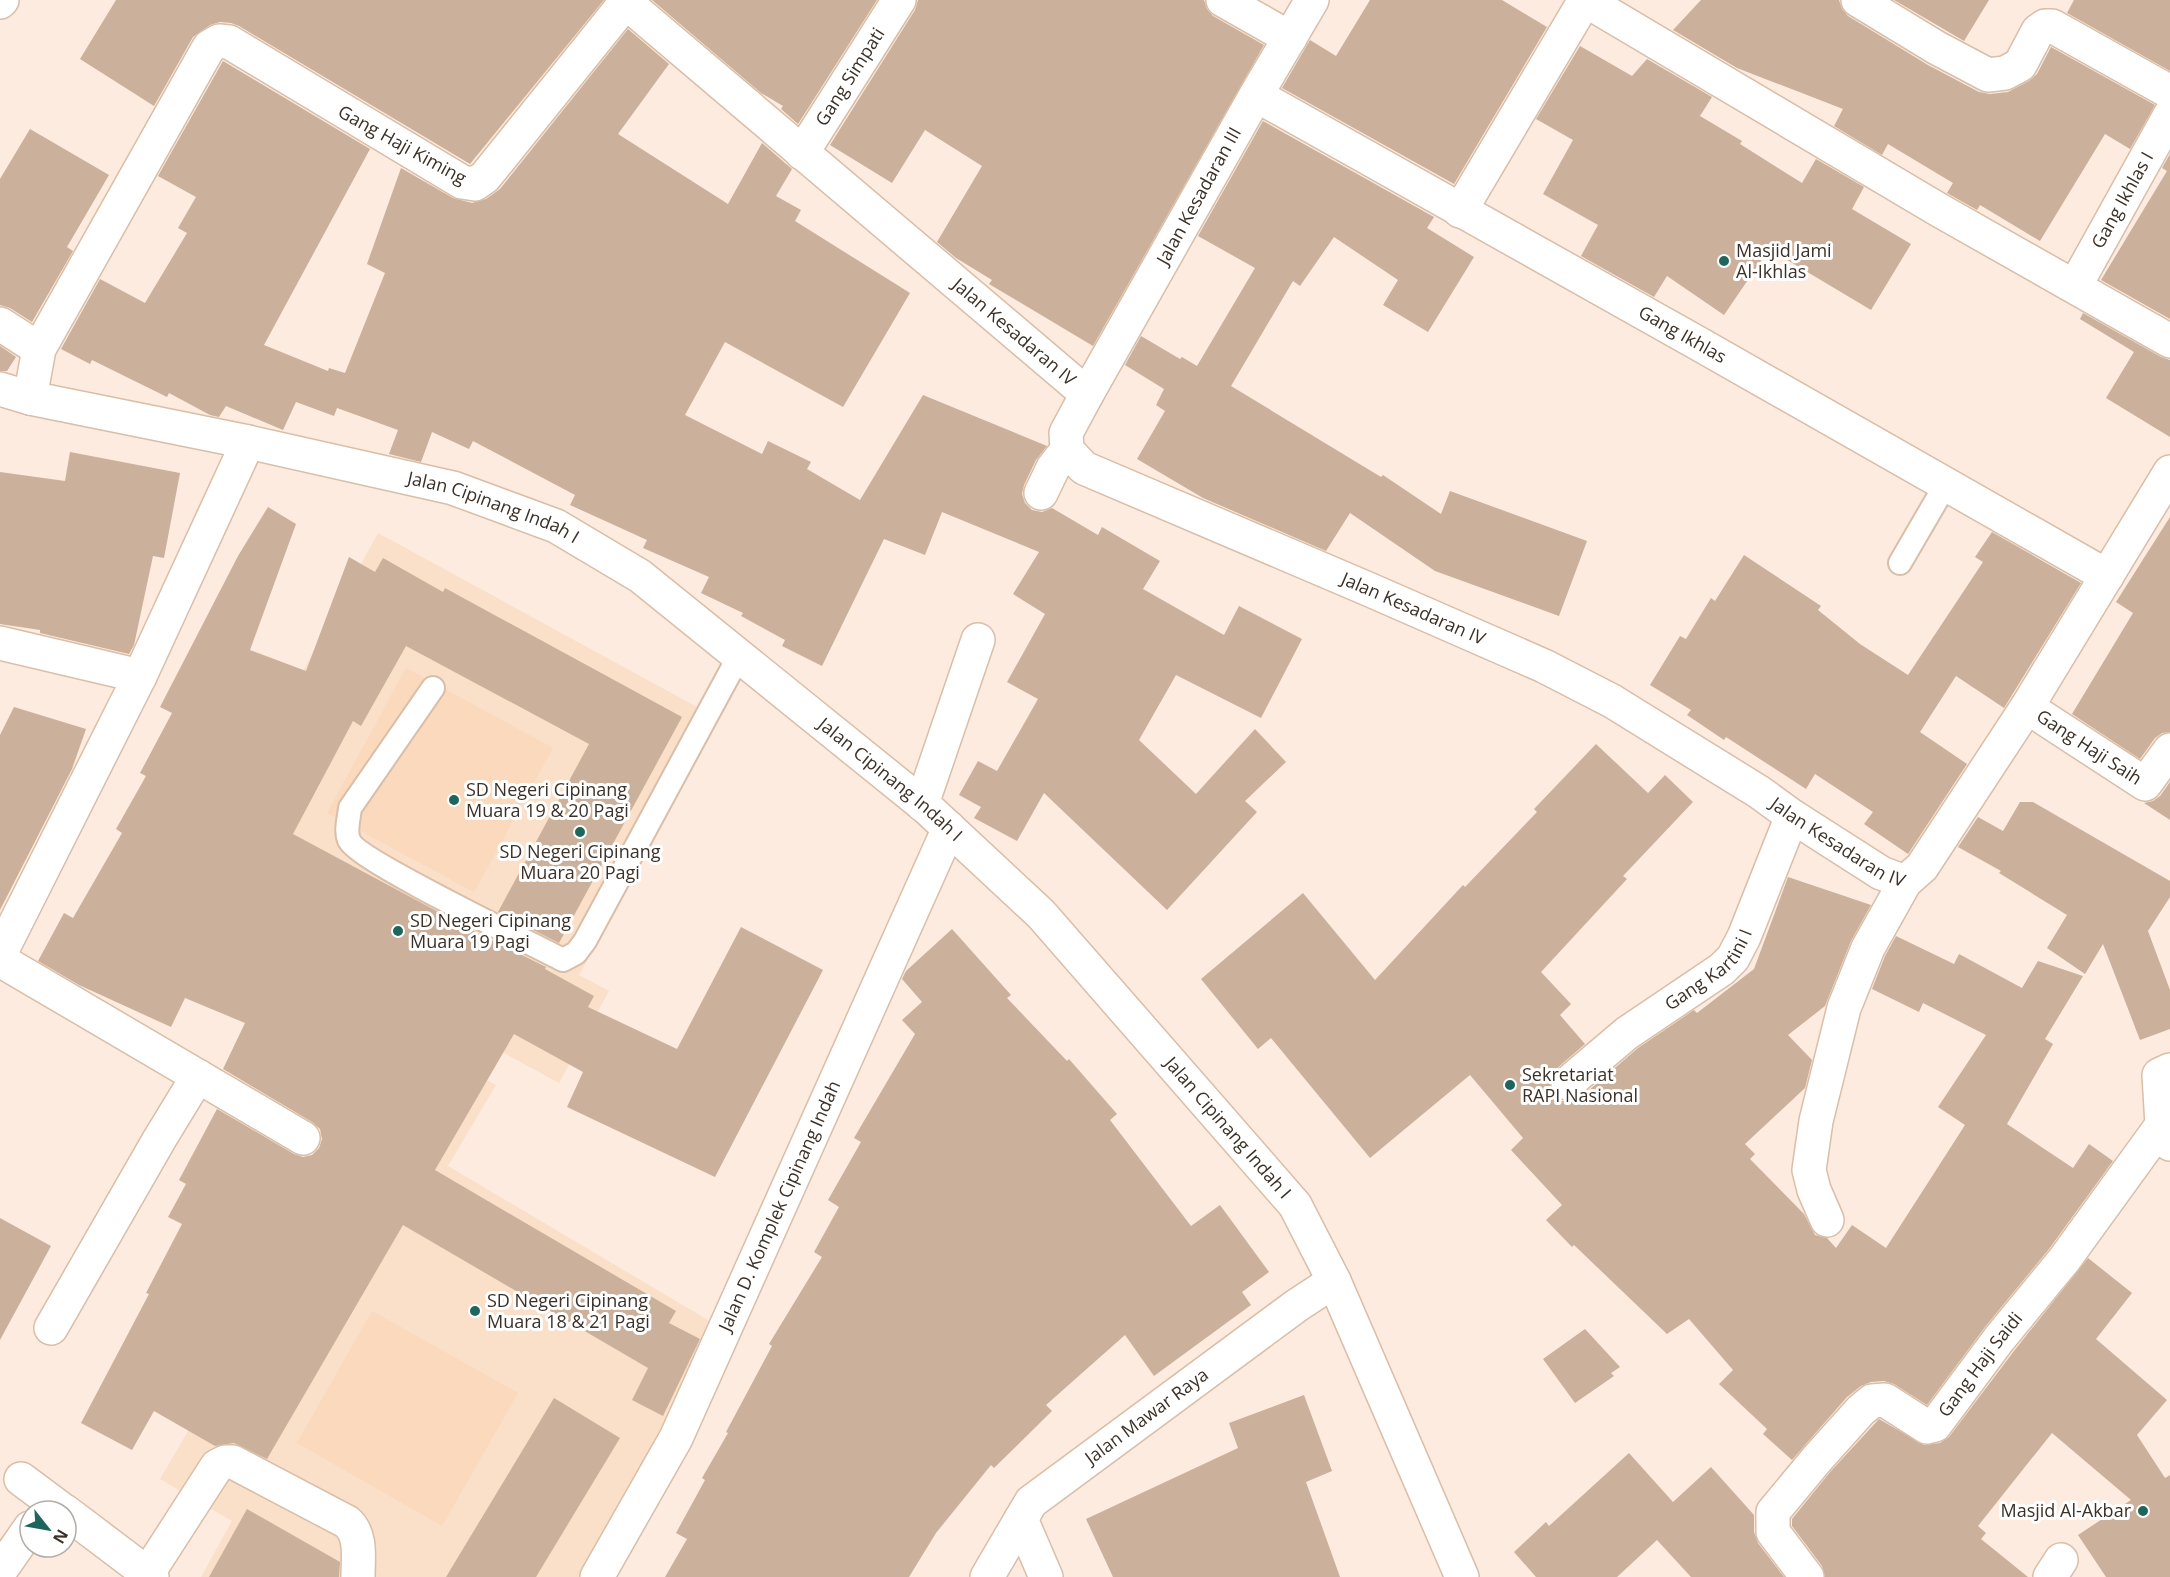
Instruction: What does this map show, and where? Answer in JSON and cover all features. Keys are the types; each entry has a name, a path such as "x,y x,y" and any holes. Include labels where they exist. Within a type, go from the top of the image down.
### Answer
{"street":[{"name":"Gang Simpati","path":"802,153 899,0"},
{"path":"1223,0 1290,38"},
{"name":"Jalan Kesadaran III","path":"1087,394 1312,0"},
{"path":"1460,211 1585,0 1939,210 2170,341"},
{"path":"1858,0 1937,48 1988,75 2005,73 2020,65 2038,31 2045,26 2052,26 2170,92"},
{"name":"Jalan Kesadaran IV","path":"625,1 1087,394 1066,433 1067,450 1084,468 1544,666 1602,696 1760,792 1792,816 1881,873 1905,882 1922,867 2027,707 2170,472"},
{"name":"Gang Haji Kiming","path":"39,349 209,47 219,41 229,42 462,182 475,184 485,177 625,1"},
{"name":"Gang Ikhlas","path":"1256,95 2107,576"},
{"name":"Gang Ikhlas I","path":"2075,286 2170,116"},
{"path":"0,324 39,349 15,393"},
{"name":"Jalan Cipinang Indah I","path":"15,393 453,488 556,526 640,576 922,804 1041,914 1295,1205 1334,1281 1462,1577"},
{"path":"0,954 140,676 248,442"},
{"path":"1041,493 1053,468 1067,450"},
{"path":"922,804 978,640"},
{"path":"0,644 140,676"},
{"name":"Gang Haji Saih","path":"2027,707 2145,784 2170,750"},
{"name":"Gang Kartini I","path":"1568,1083 1627,1033 1722,969 1733,958 1744,937 1792,816"},
{"name":"Jalan D. Komplek Cipinang Indah","path":"597,1577 676,1438 949,828"},
{"path":"1827,1220 1814,1190 1809,1170 1816,1121 1844,1008 1868,948 1905,882"},
{"path":"0,960 303,1138"},
{"path":"2166,1135 2159,1075 2170,1070"},
{"path":"51,1328 198,1076"},
{"name":"Gang Haji Saidi","path":"1807,1577 1773,1532 1773,1512 1817,1459 1872,1401 1885,1400 1927,1427 1935,1425 1999,1339 2166,1135"},
{"name":"Jalan Mawar Raya","path":"987,1577 1030,1502 1296,1306 1334,1281"},
{"path":"78,1524 150,1575 217,1466 225,1462 233,1462 353,1527 357,1536 358,1577"},
{"path":"21,1479 44,1499"},
{"path":"1021,1519 1046,1577"},
{"path":"0,1571 18,1545"}],"lane":[{"path":"1900,563 1946,484"},
{"path":"434,688 350,808 347,827 350,841 361,853 414,883 563,960 576,953 585,941 740,656"}],"shaded area":[{"name":"SD Negeri Cipinang Muara 19 & 20 Pagi","path":"378,533 719,719 579,975 609,991 559,1083 189,881"},
{"path":"406,668 553,748 474,892 327,813"},
{"name":"SD Negeri Cipinang Muara 18 & 21 Pagi","path":"417,1041 496,1085 448,1166 713,1323 661,1439 584,1577 201,1577 232,1521 160,1479"},
{"path":"372,1311 518,1393 442,1526 297,1443"}],"building":[{"path":"116,0 604,0 470,164 231,23 220,22 210,25 193,37 154,106 80,59"},
{"path":"652,0 877,0 798,124 781,109 783,106 761,93"},
{"path":"918,0 1204,0 1213,16 1264,45 1093,346 989,284 992,280 956,258 937,242 982,166 925,130 892,183 830,145 915,10"},
{"path":"1370,0 1502,0 1547,27 1454,184 1282,88 1310,40 1336,56"},
{"path":"1701,0 1839,0 1848,16 1928,65 1979,92 1990,94 2008,92 2029,81 2037,74 2051,47 2155,105 2130,149 2105,134 2040,241 1980,205 1977,210 1947,193 1953,183 1888,144 1882,155 1834,126 1843,109 1737,68 1673,30"},
{"path":"1894,0 1989,0 1964,41"},
{"path":"2074,0 2170,0 2170,71 2067,13"},
{"path":"628,29 669,64 618,134 728,204 762,143 792,169 776,196 801,210 795,221 910,293 843,407 725,342 685,415 762,454 768,441 811,462 807,469 860,500 923,395 1047,446 1036,460 1024,485 1022,494 1025,503 1032,510 1042,512 1052,508 1098,535 1102,527 1160,561 1143,589 1224,635 1239,606 1302,639 1261,718 1176,675 1139,740 1196,794 1255,729 1286,762 1245,801 1257,812 1167,910 1044,793 1017,841 974,818 981,807 959,795 978,761 997,771 1038,699 1007,682 1045,614 1013,594 1039,552 942,512 925,555 884,539 822,666 782,646 785,640 741,616 743,613 701,593 709,577 643,548 647,540 570,505 575,495 473,441 469,449 432,432 421,462 389,454 398,430 337,408 334,416 296,402 283,430 226,406 219,417 210,415 169,393 167,397 92,360 90,364 61,349 100,279 145,303 187,233 178,228 196,197 158,176 223,61 370,149 264,345 328,371 329,368 345,373 385,273 367,264 401,168 453,198 472,203 486,199 500,189"},
{"path":"1580,46 1632,76 1647,59 1712,97 1700,116 1742,141 1740,144 1802,183 1816,159 1864,187 1852,209 1911,244 1871,310 1769,249 1724,315 1667,276 1654,297 1581,256 1598,225 1543,194 1573,140 1536,119"},
{"path":"1263,121 1434,217 1427,228 1474,257 1428,332 1383,305 1398,280 1334,237 1300,286 1293,281 1231,386 1381,477 1383,475 1441,514 1450,491 1587,541 1559,616 1435,571 1350,513 1326,551 1203,498 1137,459 1165,411 1156,405 1164,389 1125,365 1141,336 1180,359 1182,357 1197,366 1255,268 1198,236"},
{"path":"30,129 109,175 67,247 73,251 32,322 10,308 0,305 0,179"},
{"path":"2170,154 2170,319 2101,280 2167,171 2162,168"},
{"path":"2083,313 2170,360 2170,437 2106,398 2134,352 2080,319"},
{"path":"0,346 16,357 7,371 0,371"},
{"path":"70,452 180,473 164,558 153,556 134,645 129,654 40,633 40,630 0,624 0,472 65,481"},
{"path":"268,507 296,524 250,650 306,671 349,557 375,572 383,558 443,592 445,588 682,717 559,943 498,912 589,744 406,646 361,726 353,721 293,834 485,937 546,967 545,969 594,996 588,1007 677,1049 741,927 823,970 715,1177 567,1107 583,1072 514,1034 435,1170 676,1311 669,1323 700,1339 663,1416 632,1400 648,1368 403,1225 267,1459 234,1443 215,1446 154,1411 132,1450 81,1423 149,1294 146,1293 182,1224 168,1217 186,1184 179,1180 217,1109 303,1157 312,1155 319,1148 322,1139 320,1129 312,1122 223,1069 245,1023 185,998 171,1027 79,985 38,961 64,913 73,918 122,833 116,829 146,776 140,773 172,713 160,707 238,556"},
{"path":"2170,517 2170,732 2162,733 2155,738 2140,759 2072,714 2133,613 2116,602"},
{"path":"1992,532 2081,583 2004,708 1956,676 1920,732 1967,764 1908,854 1864,824 1873,812 1815,774 1806,789 1726,737 1724,740 1687,715 1691,710 1650,685 1680,636 1686,639 1711,598 1715,601 1744,555 1821,606 1818,610 1860,644 1908,675 1983,562 1975,557"},
{"path":"14,707 86,729 72,769 0,910 0,735"},
{"path":"1596,744 1648,793 1665,775 1693,802 1623,876 1627,879 1541,972 1571,1004 1560,1015 1585,1044 1551,1076 1550,1086 1553,1095 1562,1101 1580,1098 1638,1048 1694,1010 1697,1013 1754,969 1788,877 1871,905 1851,941 1825,1006 1788,1035 1812,1060 1805,1088 1745,1144 1755,1154 1750,1159 1804,1214 1815,1235 1827,1238 1836,1248 1852,1225 1886,1248 1965,1125 1938,1107 1986,1035 1923,1003 1919,1012 1872,989 1896,936 1954,964 1959,954 2022,988 2038,961 2083,976 2045,1039 2053,1044 2007,1124 2073,1168 2089,1144 2113,1161 2049,1249 1985,1327 1927,1405 1894,1384 1884,1381 1861,1386 1847,1397 1792,1460 1763,1434 1767,1429 1719,1384 1733,1370 1689,1319 1667,1334 1574,1245 1572,1247 1546,1220 1562,1205 1511,1150 1523,1138 1470,1075 1370,1158 1271,1038 1258,1049 1201,979 1303,893 1375,980 1463,885 1465,887 1537,812 1534,809"},
{"path":"2170,782 2170,820 2144,803 2160,796"},
{"path":"2020,802 2033,802 2170,881 2170,897 2148,931 2170,990 2170,1029 2140,1040 2103,944 2085,974 2047,948 2067,915 1999,873 2001,871 1958,847 1978,817 2003,831"},
{"path":"952,929 1011,995 1007,998 1067,1061 1069,1059 1117,1114 1110,1120 1191,1226 1220,1205 1269,1272 1242,1292 1251,1305 1154,1376 1125,1335 1046,1405 1052,1411 994,1468 991,1465 936,1533 909,1577 665,1577 687,1539 676,1533 705,1480 702,1478 728,1433 726,1432 772,1346 769,1344 822,1257 814,1252 839,1207 828,1200 861,1142 854,1138 915,1034 902,1020 922,1002 902,979 906,971"},
{"path":"0,1218 51,1246 0,1340"},
{"path":"2088,1258 2132,1293 2096,1339 2167,1400 2137,1435 2165,1478 2170,1475 2170,1577 2106,1577 2078,1535 2131,1500 2052,1433 1978,1526 1986,1533 1981,1539 2028,1577 1825,1577 1822,1566 1792,1526 1792,1519 1831,1471 1879,1419 1924,1445 1940,1443 1949,1437"},
{"path":"1585,1329 1620,1367 1611,1373 1614,1376 1575,1403 1543,1359"},
{"path":"1304,1395 1332,1471 1306,1482 1340,1577 1113,1577 1086,1519 1238,1448 1229,1423"},
{"path":"554,1398 620,1438 536,1577 446,1577"},
{"path":"1629,1453 1673,1502 1711,1467 1754,1515 1754,1532 1758,1543 1784,1577 1691,1577 1657,1540 1617,1577 1536,1577 1514,1552 1546,1522 1549,1526"},
{"path":"247,1509 340,1562 339,1577 209,1577"}],"place":[{"name":"Masjid Jami Al-Ikhlas","path":"1724,261"},
{"name":"SD Negeri Cipinang Muara 19 & 20 Pagi","path":"454,800"},
{"name":"SD Negeri Cipinang Muara 20 Pagi","path":"580,832"},
{"name":"SD Negeri Cipinang Muara 19 Pagi","path":"398,931"},
{"name":"Sekretariat RAPI Nasional","path":"1510,1085"},
{"name":"SD Negeri Cipinang Muara 18 & 21 Pagi","path":"475,1311"},
{"name":"Masjid Al-Akbar","path":"2143,1511"}]}
